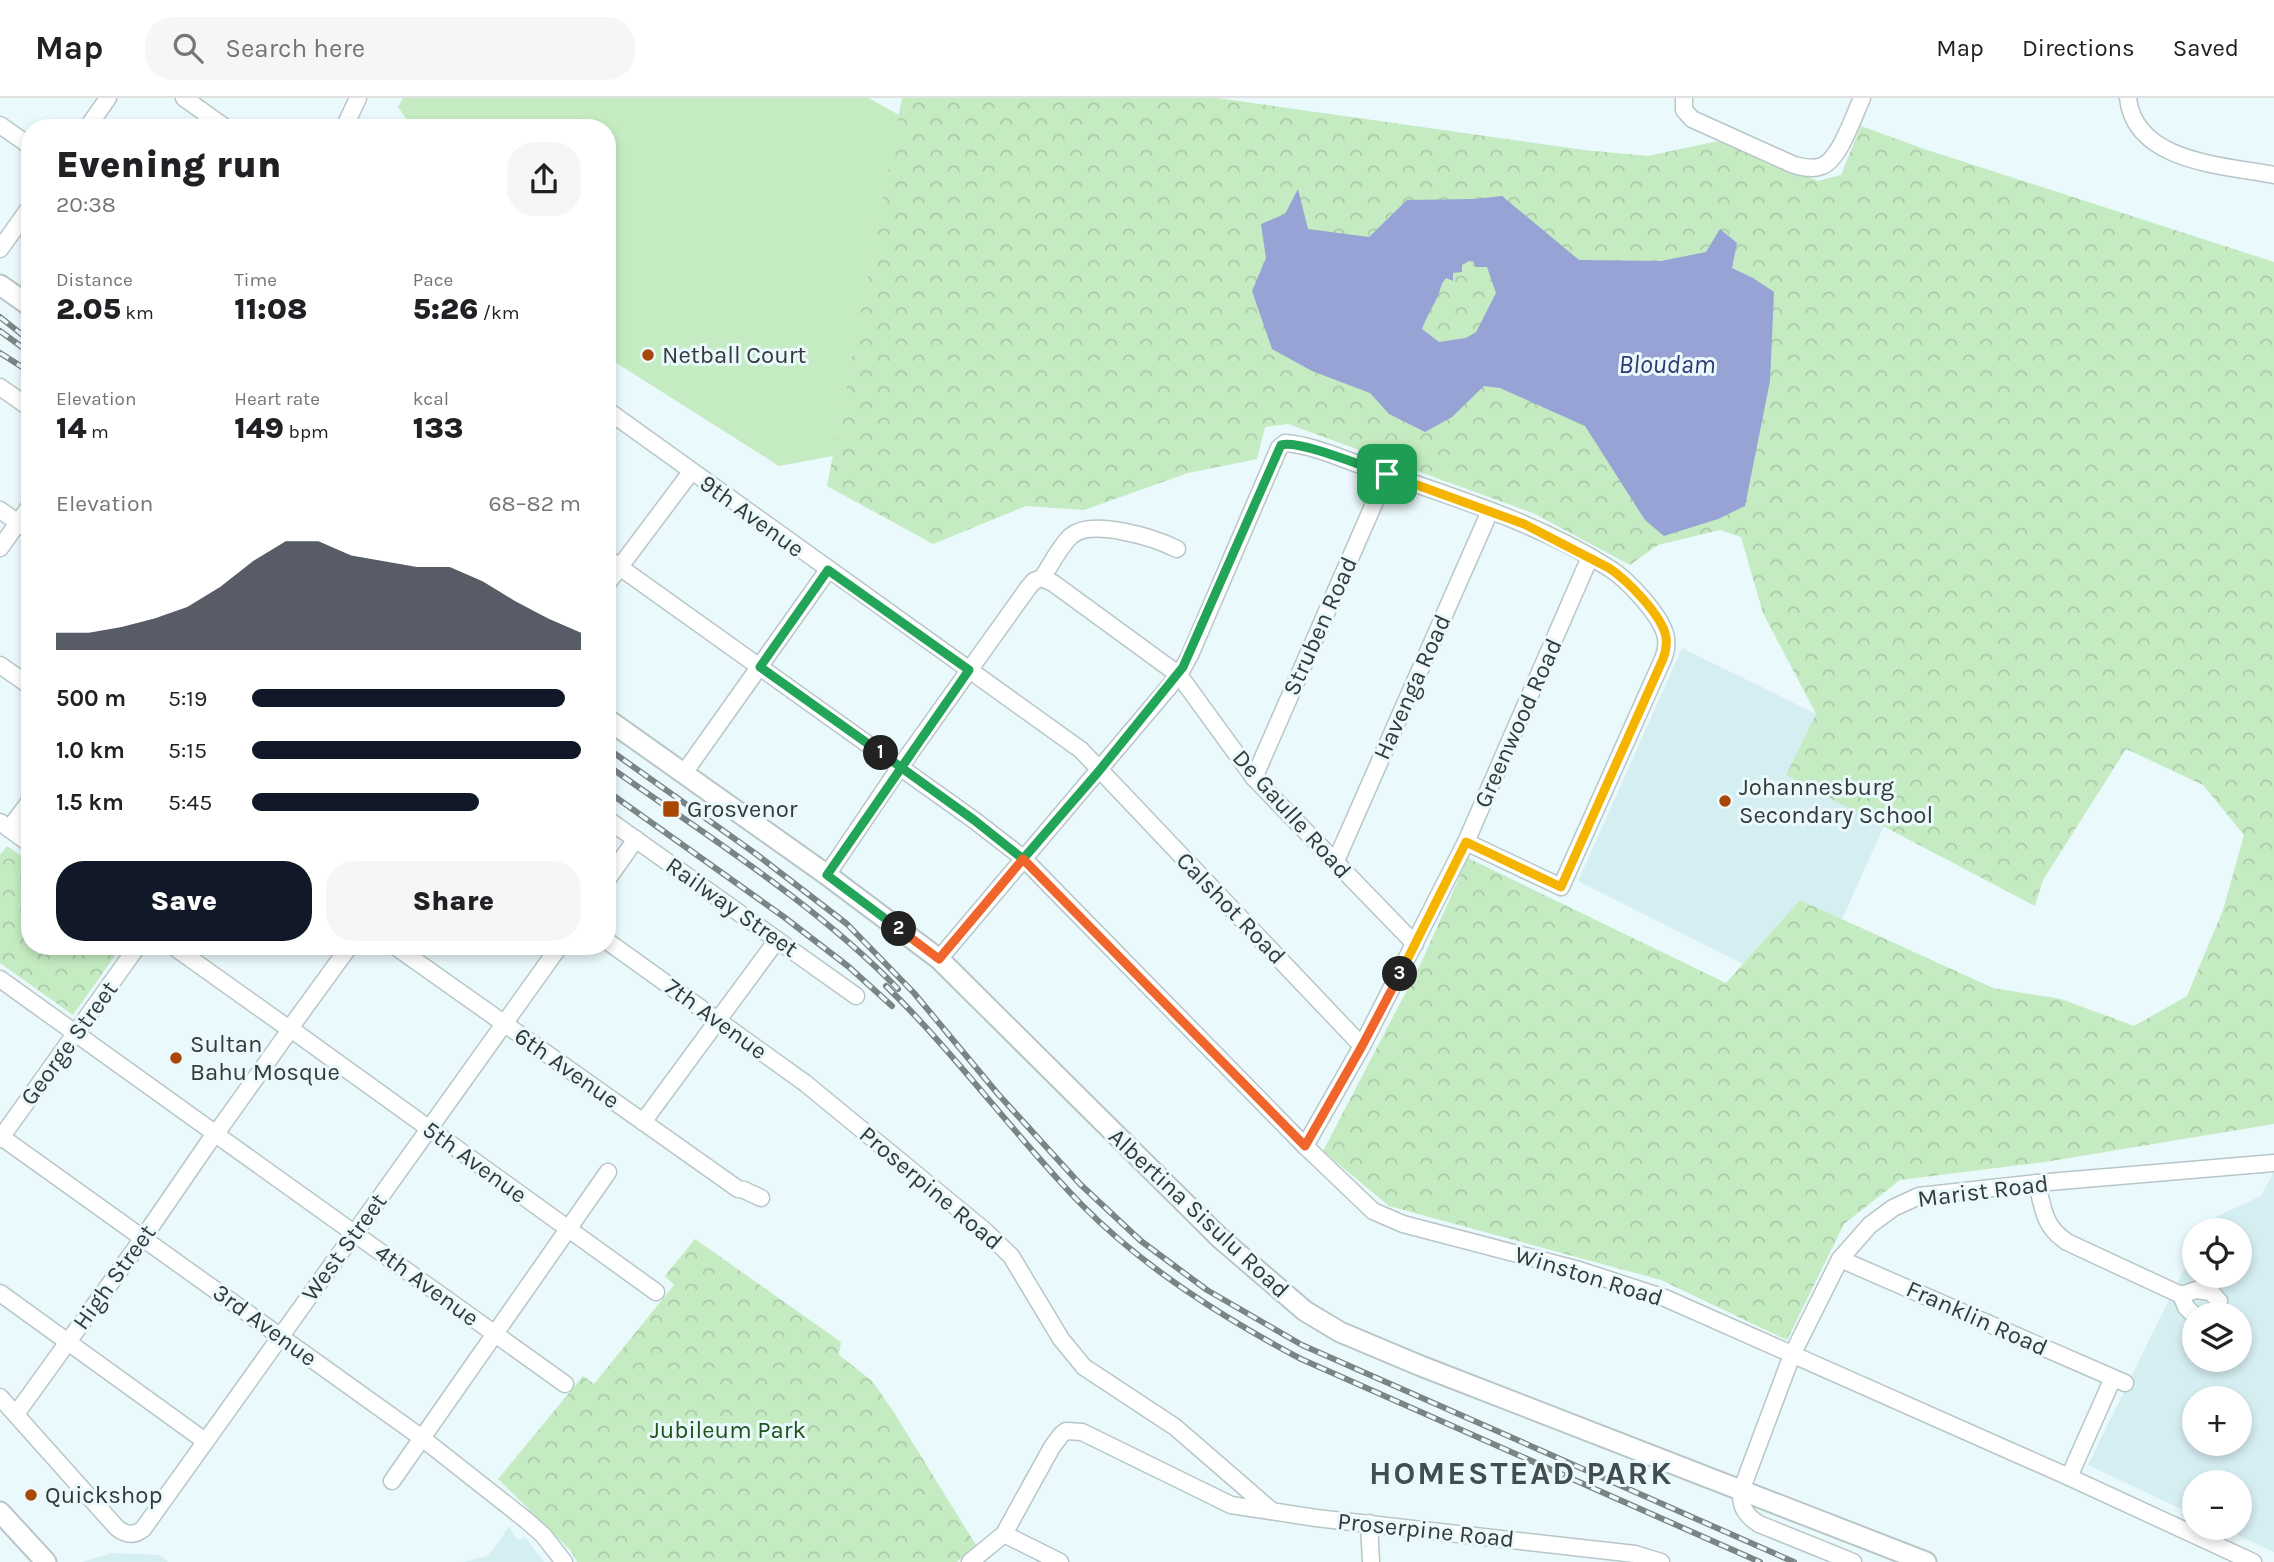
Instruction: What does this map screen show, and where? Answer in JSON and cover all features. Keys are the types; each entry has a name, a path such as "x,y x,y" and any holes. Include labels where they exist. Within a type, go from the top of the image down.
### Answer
{"main road":[{"path":"0,285 21,300"},
{"name":"Albertina Sisulu Road","path":"616,725 827,875 939,959 1221,1239 1317,1319 1340,1332 1421,1367 1926,1562"},
{"path":"0,1512 46,1562"},
{"path":"0,1528 29,1562"}],"street":[{"path":"93,119 108,98"},
{"path":"184,98 213,119"},
{"path":"348,119 358,98"},
{"path":"1683,101 1684,110 1692,119 1794,165 1807,168 1822,166 1836,153 1862,98"},
{"path":"2128,98 2137,125 2147,138 2162,149 2197,160 2274,175"},
{"path":"0,125 21,140"},
{"path":"0,249 21,220"},
{"path":"0,387 21,402"},
{"name":"9th Avenue","path":"616,417 1070,741 1091,758 1099,771"},
{"path":"939,959 1178,675 1201,630 1279,448 1285,443 1387,474 1524,524 1620,575 1651,610 1664,631 1667,646 1663,659 1561,887 1466,842"},
{"path":"616,559 691,472"},
{"name":"Struben Road","path":"1254,778 1387,474"},
{"path":"0,510 21,525"},
{"name":"Havenga Road","path":"1335,863 1489,511"},
{"path":"827,875 900,767 1028,588 1041,578 1072,536 1090,528 1115,530 1177,549"},
{"path":"0,548 21,530"},
{"name":"Greenwood Road","path":"1305,1146 1362,1046 1466,842 1590,557"},
{"name":"Winston Road","path":"616,564 900,767 1023,859 1305,1146 1373,1211 1389,1220 1634,1286 2069,1477 2253,1562"},
{"path":"684,773 828,570"},
{"name":"De Gaulle Road","path":"1041,578 1053,583 1178,675 1254,778 1415,944"},
{"path":"0,665 21,680"},
{"name":"Calshot Road","path":"1099,771 1362,1046"},
{"path":"21,810 5,826 21,838"},
{"name":"Railway Street","path":"616,825 856,996"},
{"path":"616,867 636,839"},
{"path":"643,1122 777,940"},
{"name":"7th Avenue","path":"616,948 824,1098"},
{"name":"George Street","path":"0,1137 131,955"},
{"name":"5th Avenue","path":"185,955 656,1292"},
{"name":"High Street","path":"16,1414 343,955"},
{"name":"6th Avenue","path":"407,955 738,1189 744,1189 761,1198"},
{"name":"West Street","path":"16,1414 123,1532 133,1534 144,1529 553,955"},
{"name":"4th Avenue","path":"0,979 565,1384"},
{"name":"Proserpine Road","path":"824,1098 1003,1246 1020,1269 1061,1339 1084,1367 1175,1427 1272,1511"},
{"name":"3rd Avenue","path":"0,1137 422,1438 526,1520 564,1562"},
{"name":"Marist Road","path":"1741,1491 1792,1355 1840,1259 1870,1225 1905,1201 1919,1196 2037,1183 2274,1163"},
{"path":"392,1481 608,1172"},
{"path":"2037,1183 2049,1226 2059,1237 2181,1295 2184,1302"},
{"name":"Franklin Road","path":"1840,1259 2119,1380 2069,1477"},
{"path":"2181,1295 2196,1290 2211,1292 2218,1302"},
{"path":"0,1293 205,1441"},
{"path":"0,1397 16,1414"},
{"name":"Proserpine Road","path":"1004,1534 1052,1447 1066,1431 1083,1432 1231,1505 1622,1553 1661,1562"},
{"path":"1741,1491 1741,1505 1749,1518 1849,1561"},
{"path":"1369,1523 1371,1562"},
{"path":"970,1562 1004,1534 1060,1562"}],"shaded area":[{"name":"Johannesburg Secondary School","path":"1682,648 1816,714 1786,775 1884,826 1842,919 1800,900 1743,964 1578,881"},
{"path":"2274,1172 2274,1552 2248,1540 2252,1540 2252,1470 2182,1470 2182,1509 2088,1465 2182,1273 2182,1288 2252,1288 2252,1218 2213,1218 2261,1196"},
{"path":"509,1527 518,1540 525,1537 544,1562 463,1562 488,1556"},
{"path":"112,1553 159,1555 168,1562 82,1562"}],"green space":[{"path":"403,98 869,98 899,115 833,456 779,466 616,363 616,119 407,119 398,107"},
{"path":"902,98 1218,98 1584,150 1648,156 1718,141 1818,181 1841,175 1861,126 1924,149 2274,262 2274,1124 2045,1162 1900,1180 1844,1224 1787,1340 1661,1280 1389,1206 1323,1151 1421,963 1468,858 1726,983 1800,900 1993,988 2061,999 2134,1026 2187,996 2223,910 2244,835 2203,785 2126,749 2043,880 2035,906 1786,775 1816,714 1763,613 1741,537 1720,530 1658,545 1630,565 1533,513 1288,424 1265,427 1257,459 1188,473 1084,510 1026,506 933,544 827,486"},
{"path":"7,846 21,856 21,955 115,955 73,1015 0,963 0,855"},
{"name":"Jubileum Park","path":"695,1239 841,1342 839,1355 872,1381 976,1545 957,1562 577,1562 571,1551 498,1479 583,1376 594,1384 674,1285 665,1276"}],"water":[{"name":"Bloudam","path":"1298,189 1308,229 1369,237 1407,200 1502,196 1579,260 1661,261 1706,252 1720,229 1737,243 1732,268 1774,292 1770,381 1745,506 1718,519 1664,536 1645,520 1585,426 1500,388 1484,386 1452,417 1425,432 1389,414 1370,393 1312,371 1272,349 1252,291 1266,258 1261,224 1285,214","holes":["1469,261 1474,262 1475,267 1487,267 1496,293 1476,332 1466,338 1439,342 1422,329 1425,321 1446,278 1453,281 1453,273 1462,272 1462,265"]}],"railway":[{"path":"0,317 21,334"},
{"path":"0,331 21,346"},
{"path":"0,353 21,366"},
{"path":"616,754 756,854 847,924 914,993 998,1094 1080,1184 1141,1241 1207,1290 1302,1345 1794,1562"},
{"path":"616,771 795,899 832,928 898,989"},
{"path":"616,797 784,917 849,967 892,1006"},
{"path":"886,986 1081,1204 1131,1249 1185,1290 1301,1359 1760,1562"}],"place":[{"name":"Netball Court","path":"648,355"},
{"name":"Johannesburg Secondary School","path":"1725,801"},
{"name":"Grosvenor","path":"671,809"},
{"name":"Sultan Bahu Mosque","path":"176,1058"},
{"name":"Quickshop","path":"31,1495"}],"district":[{"name":"HOMESTEAD PARK","path":"1521,1473"}],"route":[{"path":"1387,474 1305,447 1289,443 1281,445 1183,667 1023,859 1003,841 900,767 760,667 828,570 969,670 900,767 827,875 939,959 1023,859 1305,1146 1362,1046 1466,842 1561,887 1667,646 1664,631 1651,610 1620,575 1609,568 1524,524 1387,474"}]}
